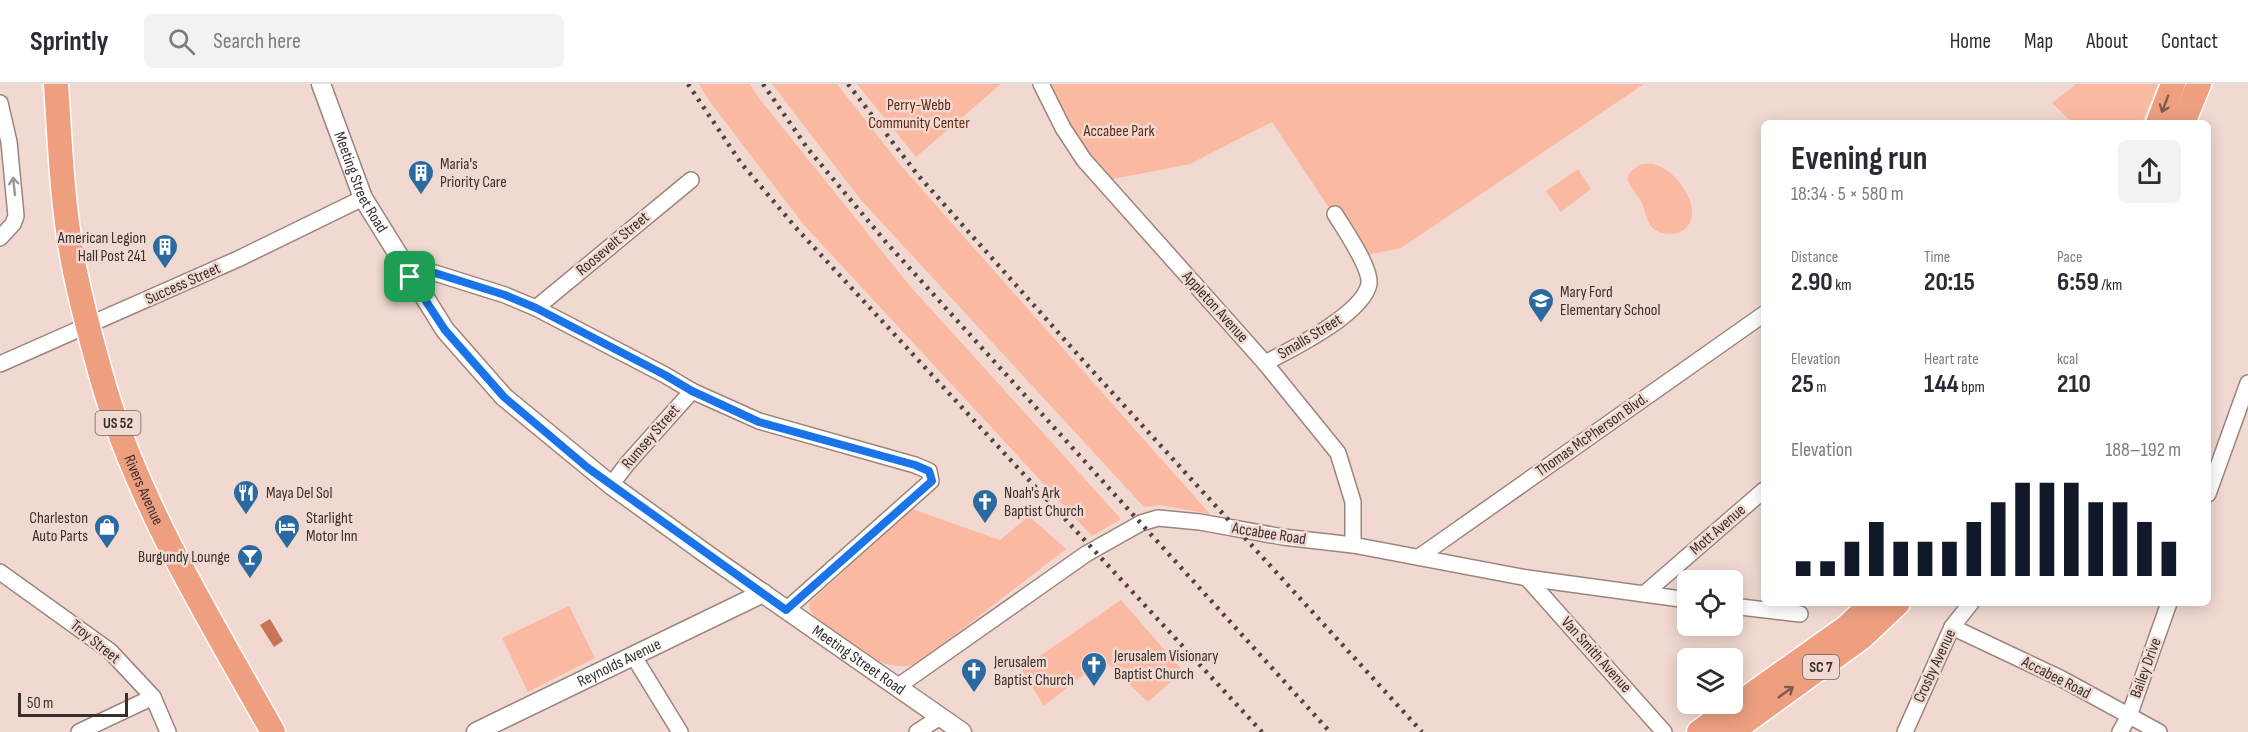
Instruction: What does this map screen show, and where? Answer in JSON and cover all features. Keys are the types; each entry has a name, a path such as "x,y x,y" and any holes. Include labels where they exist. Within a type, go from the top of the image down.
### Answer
{"main road":[{"name":"Rivers Avenue","path":"56,84 62,179 73,261 106,390 149,502 178,562 273,732"},
{"path":"2159,120 2173,84"},
{"path":"2184,120 2199,84"},
{"name":"SC 7","path":"1732,724 1869,606"},
{"name":"SC 7","path":"1699,732 1732,724 1862,637 1895,606"}],"street":[{"name":"Meeting Street Road","path":"321,84 363,198 445,330 504,397 612,485 786,610 962,732"},
{"name":"Appleton Avenue","path":"1041,84 1063,128 1084,160 1265,363 1338,453 1353,502 1353,545"},
{"path":"0,103 9,142 16,216 14,224 0,238"},
{"name":"Roosevelt Street","path":"536,308 691,180"},
{"name":"Success Street","path":"0,364 238,259 363,198"},
{"name":"Smalls Street","path":"1265,363 1353,310 1365,293 1369,282 1361,256 1335,214"},
{"path":"410,277 435,273 505,295 536,308 692,391 759,422 915,465 929,471 932,481 786,610"},
{"name":"Thomas McPherson Blvd.","path":"1419,557 1761,316"},
{"path":"2211,486 2248,383"},
{"name":"Rumsey Street","path":"612,485 627,464 692,391"},
{"name":"Mott Avenue","path":"1644,594 1761,493"},
{"name":"Accabee Road","path":"897,687 1086,554 1141,524 1158,518 1353,545 1527,579 1677,598"},
{"name":"Troy Street","path":"0,572 110,651 153,697 168,732"},
{"name":"Van Smith Avenue","path":"1527,579 1664,732"},
{"name":"Reynolds Avenue","path":"485,730 763,593"},
{"name":"Crosby Avenue","path":"1905,732 1952,627 1969,606"},
{"name":"Bailey Drive","path":"2120,732 2129,716 2168,606"},
{"path":"1743,607 1800,614"},
{"name":"Accabee Road","path":"1952,627 2062,679 2159,732"},
{"path":"634,657 680,732"},
{"path":"79,732 153,697"},
{"path":"917,732 940,717"}],"green space":[{"path":"699,84 750,84 758,97 910,286 1121,519 1092,536 804,225 710,102"},
{"path":"772,84 837,84 902,167 1210,514 1160,505 1144,507 861,200"},
{"name":"Perry-Webb Community Center","path":"857,84 1001,84 916,157"},
{"name":"Accabee Park","path":"1041,84 1644,84 1401,248 1361,256 1272,122 1190,164 1113,179 1104,183"},
{"path":"2076,84 2158,84 2143,120 2070,120 2052,103"},
{"path":"1642,164 1653,164 1664,168 1672,174 1685,191 1692,210 1691,219 1683,230 1668,234 1653,229 1650,225 1642,203 1628,182 1629,173"},
{"path":"1578,169 1591,189 1561,212 1546,191"},
{"path":"912,509 1000,540 1029,516 1066,549 918,663 905,666 891,665 850,645 815,618 809,603"},
{"path":"1121,600 1183,671 1148,702 1103,659 1044,706 1021,669"},
{"path":"569,606 595,658 528,692 502,638"}],"shaded area":[{"path":"270,619 283,641 274,647 260,625"}],"railway":[{"path":"688,84 741,163 797,229 1262,732"},
{"path":"763,84 808,149 885,241 1330,732"},
{"path":"848,84 917,174 1088,366 1422,732"}],"place":[{"name":"Maria's Priority Care","path":"421,196"},
{"name":"American Legion Hall Post 241","path":"165,270"},
{"name":"Mary Ford Elementary School","path":"1541,324"},
{"name":"Maya Del Sol","path":"246,516"},
{"name":"Noah's Ark Baptist Church","path":"985,525"},
{"name":"Charleston Auto Parts","path":"107,550"},
{"name":"Starlight Motor Inn","path":"287,550"},
{"name":"Burgundy Lounge","path":"250,580"},
{"name":"Jerusalem Visionary Baptist Church","path":"1094,688"},
{"name":"Jerusalem Baptist Church","path":"974,694"}],"route":[{"path":"435,273 505,295 536,308 692,391 759,422 915,465 929,471 932,481 786,610 588,468 504,397 445,330 410,277 435,273"}]}
